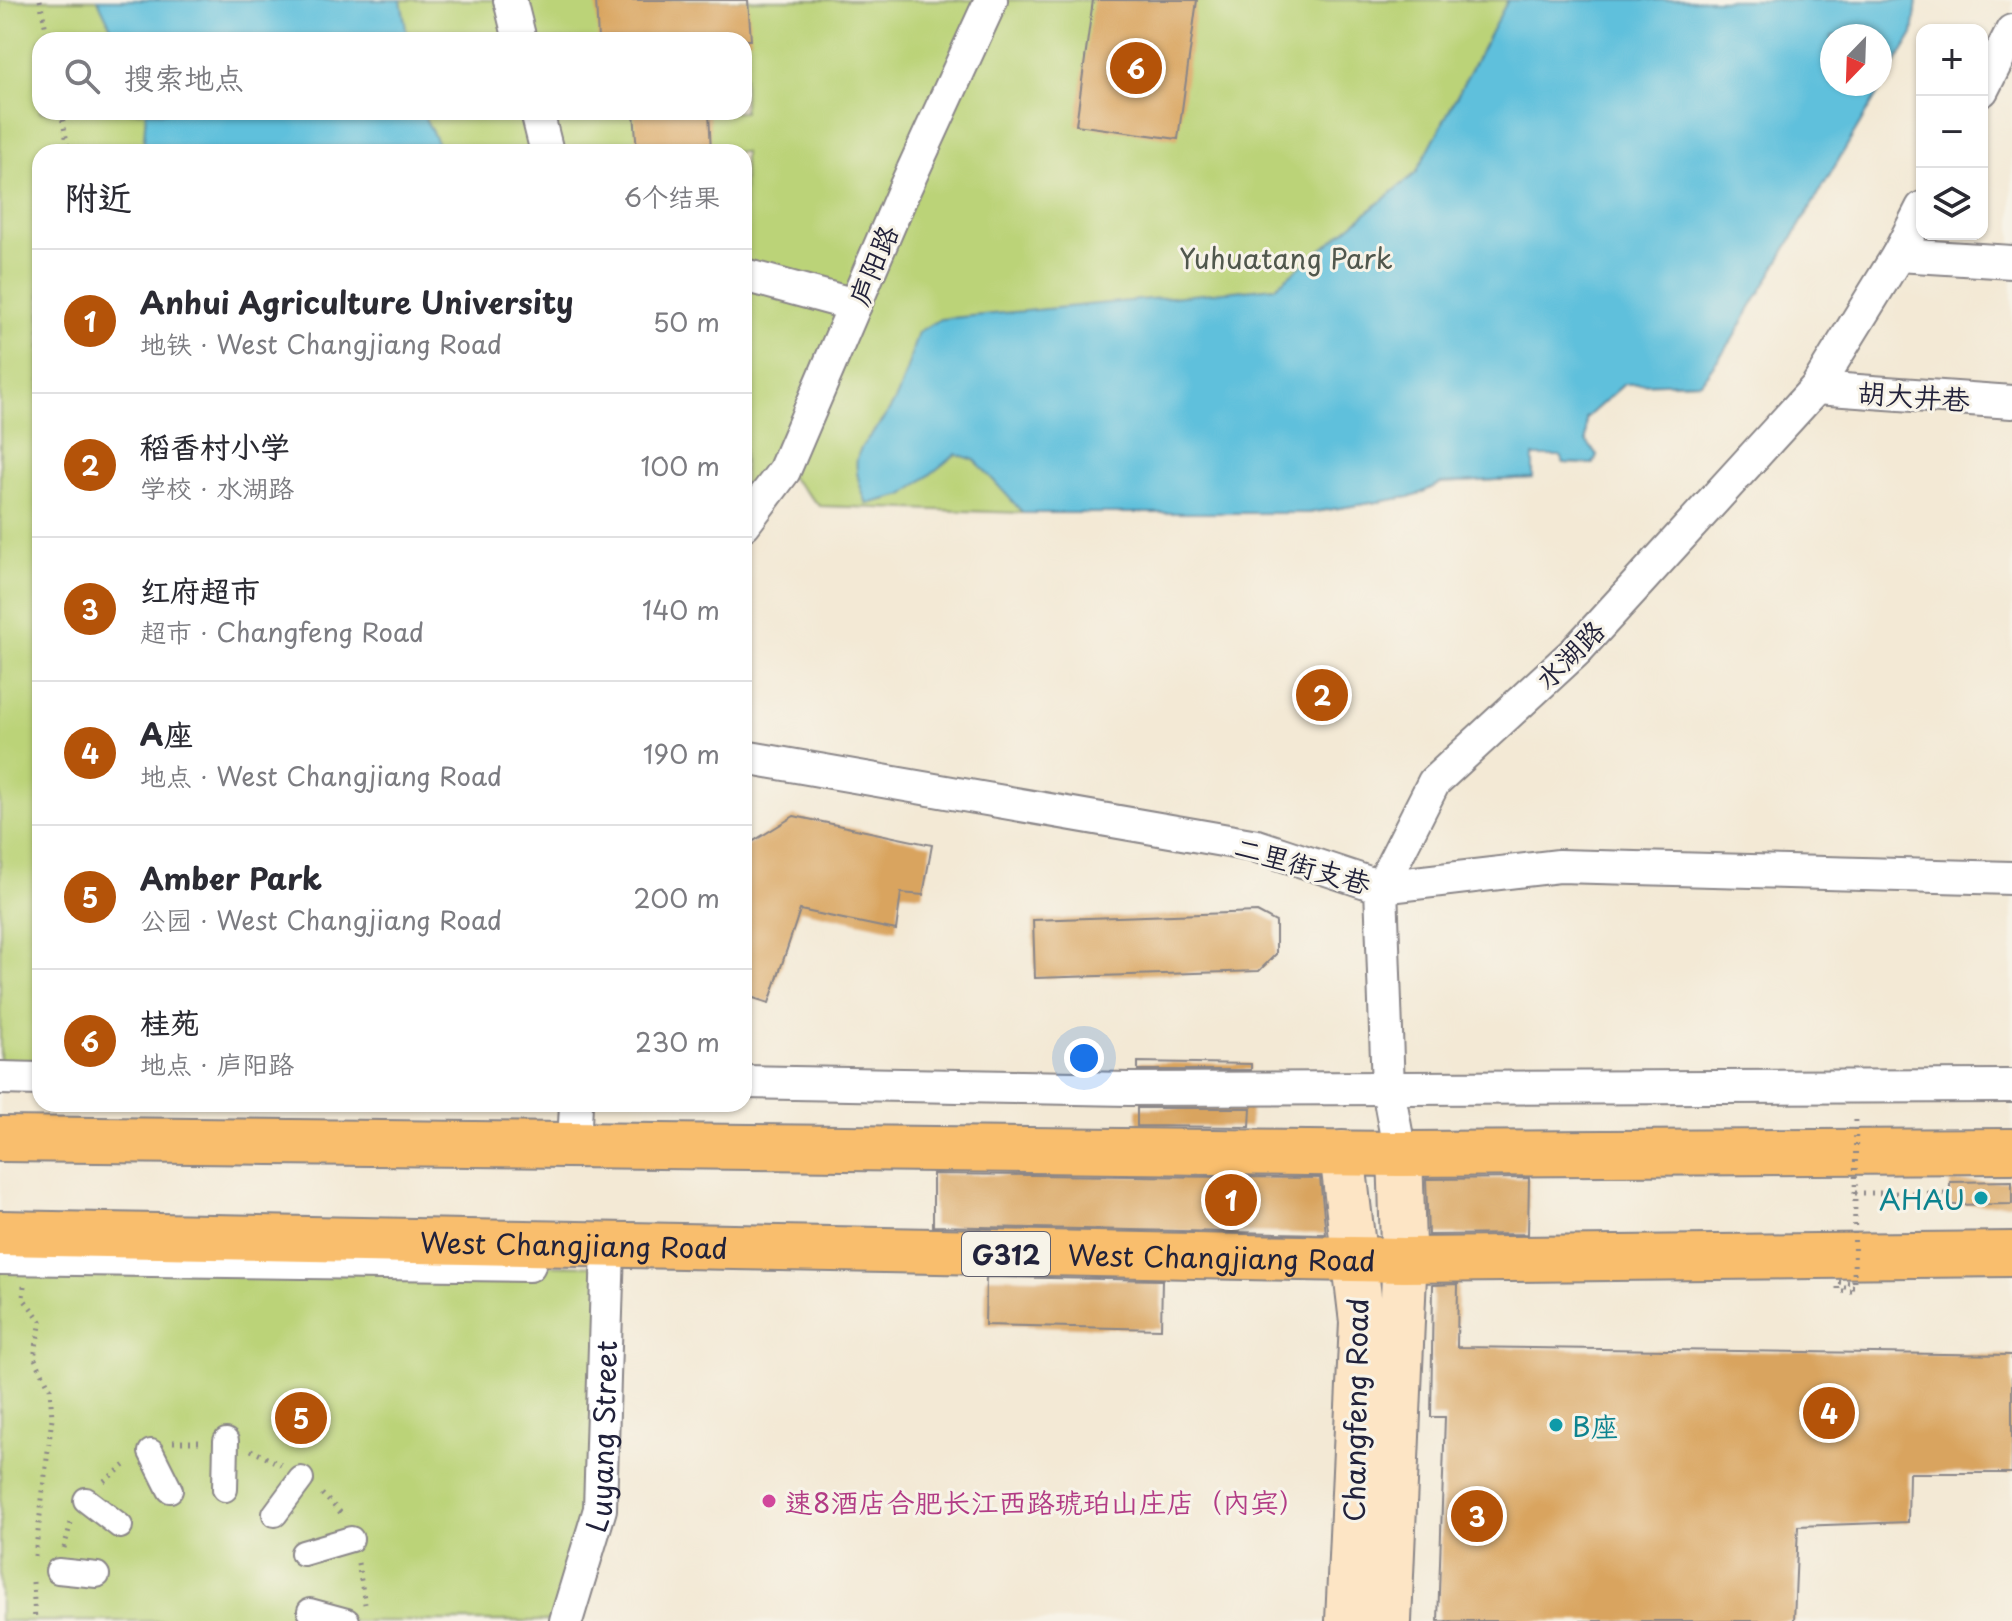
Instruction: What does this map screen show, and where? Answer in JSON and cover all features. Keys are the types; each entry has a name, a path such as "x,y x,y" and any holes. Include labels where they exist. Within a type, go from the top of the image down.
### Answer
{"highway":[{"path":"0,1139 575,1125 1342,1153 2012,1151"},
{"name":"West Changjiang Road","path":"8,1250 1355,1267 2012,1254"}],"main road":[{"name":"Changfeng Road","path":"1342,1153 1362,1322 1348,1621"},
{"name":"Changfeng Road","path":"1389,1621 1404,1267 1400,1154"}],"street":[{"path":"510,0 518,32"},
{"name":"庐阳路","path":"752,513 784,471 991,0"},
{"path":"1988,78 2012,31"},
{"path":"539,120 545,144"},
{"name":"水湖路","path":"1400,1154 1388,1089 1381,887 1434,782 1576,651 1816,388 1898,255 1916,220"},
{"path":"1898,255 2012,262"},
{"path":"752,277 855,305"},
{"name":"胡大井巷","path":"1816,388 2012,402"},
{"name":"二里街支巷","path":"752,758 1257,846 1381,887 1559,866 2012,878"},
{"path":"0,1078 32,1079"},
{"path":"752,1082 1129,1089 2012,1086"},
{"name":"Luyang Street","path":"566,1621 600,1509 608,1256"},
{"path":"1404,1267 1683,1279 2012,1276"},
{"path":"225,1489 226,1441"},
{"path":"151,1452 170,1490"},
{"path":"275,1514 301,1479"},
{"path":"86,1500 120,1526"},
{"path":"303,1553 351,1539"},
{"path":"46,1569 97,1575"},
{"path":"310,1611 347,1621"}],"path":[{"path":"40,0 46,32"},
{"path":"63,120 67,144"},
{"path":"1844,1287 1854,1287 1854,1291 1838,1291 1838,1282 1854,1283 1856,1114"},
{"path":"1855,1193 1950,1193"},
{"path":"8,1250 23,1298 41,1321 34,1357 50,1388 52,1418 46,1569"},
{"path":"33,1579 35,1621"}],"green space":[{"name":"Yuhuatang Park","path":"0,0 1917,0 1913,34 1892,70 1892,24 1820,24 1820,96 1876,96 1732,340 1701,382 1624,384 1586,418 1586,441 1597,455 1593,464 1564,463 1560,456 1533,456 1533,478 1441,483 1415,496 1308,513 1023,513 820,506 784,471 752,513 752,144 32,144 32,1079 0,1078"},
{"path":"0,1258 607,1266 600,1509 566,1621 0,1621"}],"water":[{"path":"98,0 401,0 407,32 113,32"},
{"path":"1508,0 1917,0 1913,34 1892,70 1892,24 1820,24 1820,96 1876,96 1732,340 1701,382 1624,384 1586,418 1586,441 1597,455 1593,464 1564,463 1560,456 1533,456 1533,478 1441,483 1415,496 1308,513 1023,513 975,460 956,454 904,495 867,504 857,469 861,448 884,419 897,396 918,332 941,319 1275,287 1416,173"},
{"path":"145,120 426,120 438,144 144,144"}],"building":[{"path":"596,0 748,0 750,32 598,32"},
{"path":"1093,0 1197,0 1178,139 1076,125"},
{"path":"635,120 709,120 711,144 636,144"},
{"path":"794,816 932,845 923,895 901,893 896,930 800,910 769,1003 752,998 752,842"},
{"path":"1257,912 1276,922 1276,954 1259,971 1035,978 1033,920"},
{"path":"1138,1062 1251,1064 1251,1070 1138,1070"},
{"path":"1137,1108 1251,1108 1250,1127 1137,1126"},
{"path":"933,1174 1320,1178 1326,1234 933,1226"},
{"path":"1529,1178 1528,1234 1428,1235 1426,1179"},
{"name":"AHAU","path":"2012,1181 2012,1204 1950,1205 1950,1182"},
{"path":"986,1277 1162,1280 1161,1329 985,1325"},
{"path":"1458,1284 1457,1347 2012,1355 2012,1473 1909,1473 1908,1522 1798,1526 1794,1621 1438,1621 1445,1417 1431,1417 1433,1285"}],"place":[{"name":"桂苑","path":"1136,68"},
{"name":"稻香村小学","path":"1322,695"},
{"name":"AHAU","path":"1981,1198"},
{"name":"Anhui Agriculture University","path":"1231,1200"},
{"name":"A座","path":"1829,1413"},
{"name":"Amber Park","path":"301,1418"},
{"name":"B座","path":"1556,1425"},
{"name":"速8酒店合肥长江西路琥珀山庄店（内宾）","path":"769,1501"},
{"name":"红府超市","path":"1477,1516"}]}
